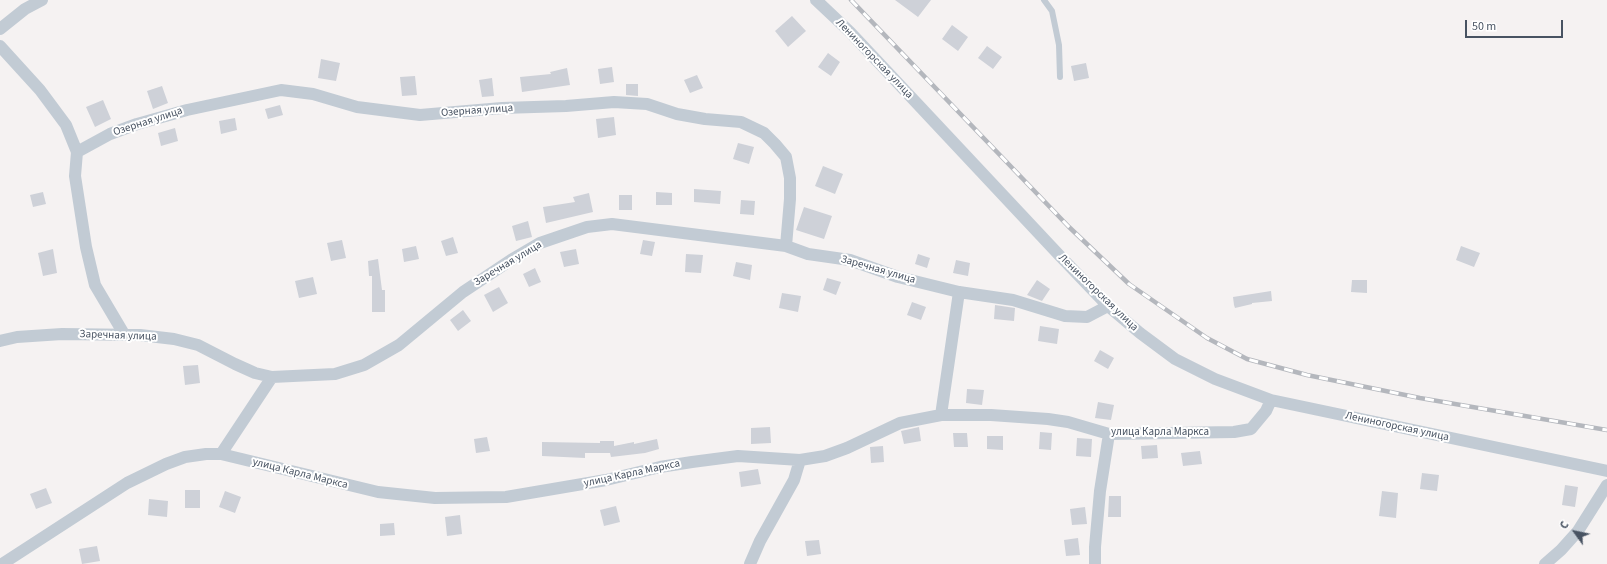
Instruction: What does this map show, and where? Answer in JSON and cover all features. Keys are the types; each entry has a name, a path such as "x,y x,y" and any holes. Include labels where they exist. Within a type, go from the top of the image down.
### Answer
{"street":[{"path":"0,29 25,9 42,0"},
{"name":"Лениногорская улица","path":"816,0 850,32 1108,306 1140,333 1175,359 1215,379 1271,400 1607,471"},
{"path":"0,46 40,90 66,125 77,152 75,176 86,247 95,285 124,334"},
{"name":"Озерная улица","path":"77,152 110,134 137,124 187,110 282,90 312,94 357,106 420,114 614,102 647,104 677,114 705,119 741,122 764,134 775,144 786,157 790,178 790,199 786,246"},
{"name":"Заречная улица","path":"0,341 17,337 62,334 124,334 174,339 198,345 255,373 272,377 335,374 364,365 399,345 462,292 540,243 587,227 612,224 786,246 808,254 850,260 898,277 959,292 1013,300 1065,316 1087,317 1108,306"},
{"path":"941,415 959,292"},
{"path":"222,454 272,377"},
{"name":"улица Карла Маркса","path":"2,564 127,483 166,464 185,457 206,454 222,454 378,492 435,498 463,499 506,497 606,480 666,466 738,456 800,460 825,456 847,448 900,423 941,415 991,415 1048,419 1068,422 1109,434 1239,431 1251,429 1266,411 1271,400"},
{"path":"1094,564 1100,498 1109,434"},
{"path":"750,564 760,541 794,480 800,460"},
{"path":"1545,564 1561,550 1578,531 1607,485"}],"lane":[{"path":"1044,0 1052,12 1058,39 1060,77"}],"building":[{"path":"895,0 931,0 918,17"},
{"path":"792,16 806,31 788,47 775,31"},
{"path":"952,25 968,37 958,51 942,39"},
{"path":"987,46 1002,57 993,69 978,58"},
{"path":"828,53 840,62 831,76 818,67"},
{"path":"321,59 340,63 336,81 318,78"},
{"path":"1086,63 1089,78 1074,81 1071,66"},
{"path":"612,67 614,82 600,84 598,69"},
{"path":"567,68 570,85 522,92 520,77 551,74 550,72"},
{"path":"697,75 703,88 690,93 684,80"},
{"path":"415,76 417,95 402,96 400,77"},
{"path":"492,78 494,96 482,97 479,80"},
{"path":"626,84 638,84 638,96 626,95"},
{"path":"162,86 168,103 153,109 147,91"},
{"path":"103,100 111,119 95,127 86,107"},
{"path":"280,105 283,115 268,119 265,109"},
{"path":"614,117 616,135 598,138 596,119"},
{"path":"235,118 237,130 221,134 219,121"},
{"path":"175,128 178,141 161,146 158,133"},
{"path":"738,143 754,147 749,164 733,159"},
{"path":"823,166 843,174 835,194 815,186"},
{"path":"694,189 721,191 720,204 694,202"},
{"path":"43,192 46,204 33,207 30,195"},
{"path":"656,192 672,193 672,205 656,205"},
{"path":"589,193 593,212 546,223 543,207 575,202 573,197"},
{"path":"619,195 632,195 632,210 619,210"},
{"path":"741,200 755,201 754,215 740,214"},
{"path":"804,207 832,216 824,239 796,230"},
{"path":"528,221 532,237 516,241 512,226"},
{"path":"453,237 458,253 446,256 441,241"},
{"path":"342,240 346,258 331,261 327,243"},
{"path":"643,240 655,242 652,256 640,254"},
{"path":"416,246 419,259 404,262 402,249"},
{"path":"1461,246 1480,253 1474,267 1456,260"},
{"path":"53,249 57,273 43,276 38,253"},
{"path":"576,249 579,264 564,267 560,252"},
{"path":"686,254 703,255 701,273 685,272"},
{"path":"918,254 930,258 927,268 915,264"},
{"path":"378,259 382,290 385,290 385,312 372,312 372,276 369,276 368,261"},
{"path":"956,260 970,263 968,276 953,273"},
{"path":"736,262 752,265 750,280 733,276"},
{"path":"535,268 541,282 529,287 523,274"},
{"path":"313,277 317,294 299,298 295,281"},
{"path":"827,278 841,282 836,295 823,290"},
{"path":"1037,280 1050,289 1042,301 1027,295"},
{"path":"1352,280 1367,280 1367,293 1351,292"},
{"path":"499,287 508,303 493,312 484,295"},
{"path":"1271,291 1272,301 1252,303 1235,308 1233,297"},
{"path":"782,293 801,296 798,312 779,308"},
{"path":"912,302 926,307 921,320 907,315"},
{"path":"995,305 1015,308 1014,321 994,319"},
{"path":"463,310 471,321 458,331 450,320"},
{"path":"1040,326 1059,329 1057,344 1038,341"},
{"path":"1100,350 1114,358 1108,369 1094,361"},
{"path":"198,365 200,383 185,385 183,366"},
{"path":"967,389 984,390 982,405 966,403"},
{"path":"1098,402 1114,405 1111,420 1095,418"},
{"path":"770,427 771,443 751,444 751,428"},
{"path":"919,427 921,441 904,444 901,431"},
{"path":"1040,432 1052,433 1051,450 1039,449"},
{"path":"953,433 967,433 968,447 954,447"},
{"path":"987,436 1003,436 1003,450 987,449"},
{"path":"487,437 490,451 476,453 474,439"},
{"path":"1077,438 1092,439 1091,457 1076,456"},
{"path":"657,439 659,449 645,453 611,457 610,453 585,453 585,458 542,456 542,442 600,443 600,441 614,441 614,446 634,442 634,444"},
{"path":"1157,445 1158,458 1142,459 1141,446"},
{"path":"883,446 884,462 871,463 870,447"},
{"path":"1200,451 1202,464 1183,466 1181,453"},
{"path":"758,469 761,484 741,487 739,472"},
{"path":"1422,473 1439,475 1437,491 1420,489"},
{"path":"1565,485 1578,487 1575,507 1562,505"},
{"path":"46,488 52,503 36,509 30,494"},
{"path":"185,490 200,490 200,508 185,508"},
{"path":"225,491 241,497 235,513 219,507"},
{"path":"1382,491 1398,493 1396,518 1379,516"},
{"path":"1109,496 1121,496 1121,517 1108,517"},
{"path":"149,499 168,501 167,517 148,515"},
{"path":"616,506 620,522 604,526 600,510"},
{"path":"1085,507 1087,524 1072,525 1070,509"},
{"path":"460,515 462,534 447,536 445,517"},
{"path":"394,523 395,535 380,536 380,524"},
{"path":"1078,538 1080,555 1066,556 1064,540"},
{"path":"819,540 821,554 807,556 805,541"},
{"path":"97,546 100,561 82,564 79,549"}],"railway":[{"path":"851,0 1069,227 1129,284 1207,338 1247,359 1307,375 1420,398 1607,430"}]}
